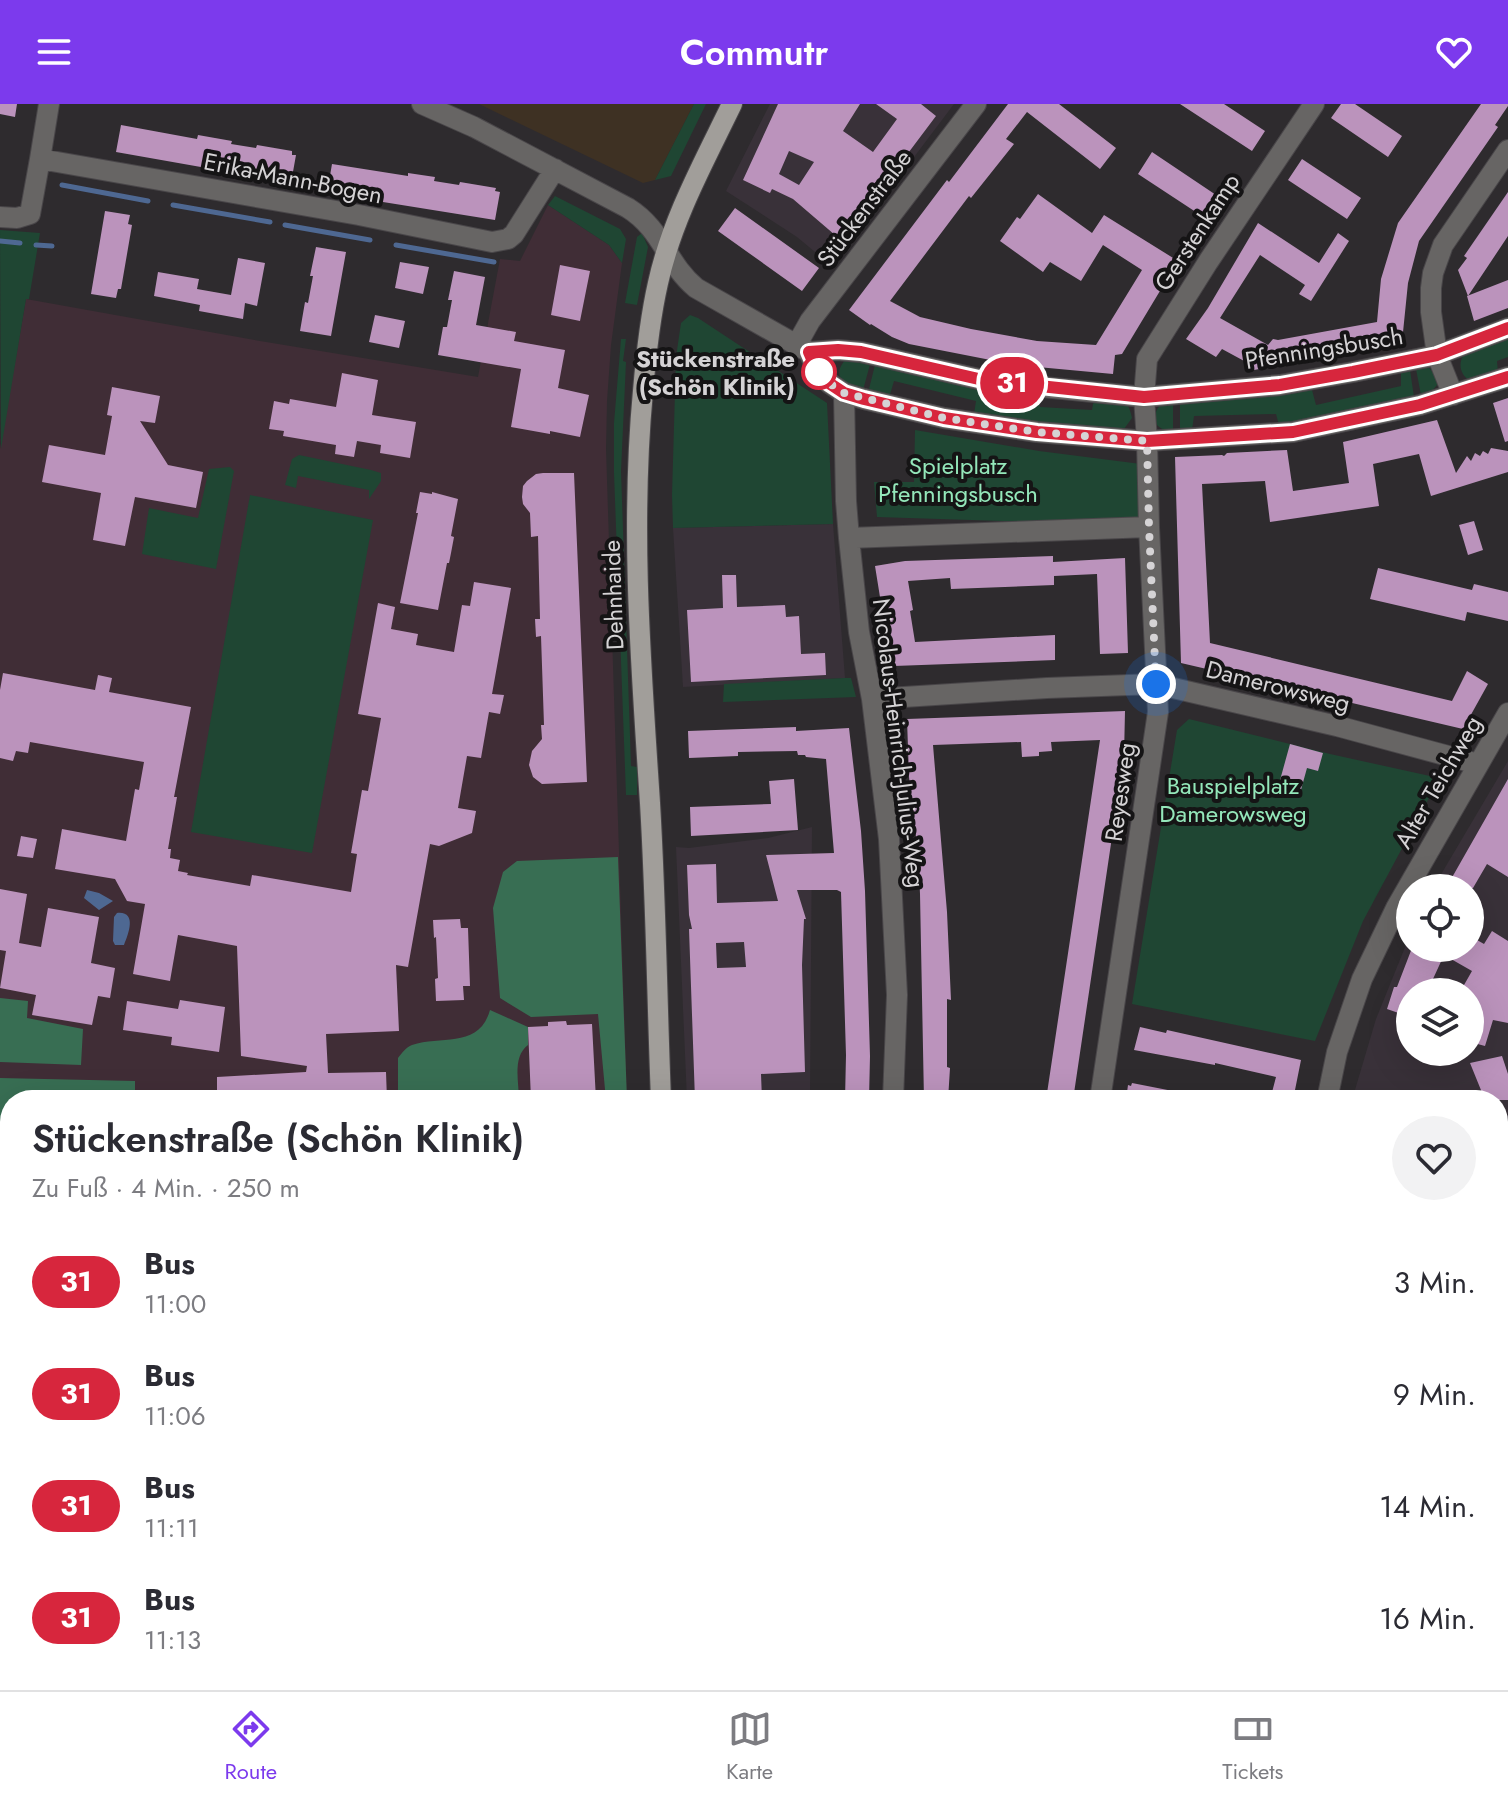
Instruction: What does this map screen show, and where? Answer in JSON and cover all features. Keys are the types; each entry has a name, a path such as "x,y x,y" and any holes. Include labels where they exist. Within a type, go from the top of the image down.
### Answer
{"main road":[{"name":"Dehnhaide","path":"661,1090 638,597 638,448 652,312 666,251 690,189 732,104"}],"street":[{"path":"0,217 17,218 30,214 49,104"},
{"path":"422,104 474,127 640,216 653,229 681,274 696,288 802,349 822,377 844,393 944,418 1037,432 1147,441 1293,432 1420,405 1508,377"},
{"name":"Stückenstraße","path":"802,349 810,321 976,104"},
{"name":"Gerstenkamp","path":"1144,397 1147,359 1314,104"},
{"path":"1453,395 1437,355 1431,288 1443,245 1508,150"},
{"name":"Erika-Mann-Bogen","path":"40,159 328,209 492,242 508,239 514,234 555,169"},
{"name":"Pfenningsbusch","path":"802,349 861,352 983,380 1144,397 1280,385 1437,355 1508,328"},
{"name":"Nicolaus-Heinrich-Julius-Weg","path":"844,393 849,538 859,632 872,699 889,839 897,995 893,1090"},
{"path":"1144,397 1147,441"},
{"name":"Reyesweg","path":"1101,1090 1158,712 1147,441"},
{"path":"849,538 1149,527"},
{"name":"Damerowsweg","path":"872,699 1156,684 1337,726 1478,764"},
{"name":"Alter Teichweg","path":"1329,1090 1337,1052 1362,979 1396,908 1508,713"}],"shaded area":[{"path":"479,104 694,104 655,180 643,183"},
{"path":"770,104 954,104 832,266 797,237 726,191"},
{"path":"548,205 609,245 622,263 611,345 606,449 627,1090 0,1090 0,449 26,299 478,377 500,259 520,261"},
{"path":"833,524 845,678 683,687 673,528"},
{"path":"1508,761 1508,1090 1355,1090 1376,1019 1399,962 1484,962 1484,874 1441,874"},
{"path":"812,827 810,1090 687,1090 676,847 768,838"}],"green space":[{"path":"694,104 706,104 671,176 655,180"},
{"path":"555,196 620,229 626,239 622,263 609,245 548,205"},
{"path":"0,230 40,233 1,449"},
{"path":"642,233 648,247 637,305 625,303 637,237"},
{"path":"690,315 827,403 833,524 673,528 676,357 681,323"},
{"path":"1508,336 1508,357 1497,361 1498,373 1478,380 1465,377 1461,367 1464,353"},
{"path":"621,339 626,339 621,471 631,766 637,767 637,795 626,795 614,473 614,423"},
{"path":"845,360 871,361 863,390 842,380 839,372"},
{"path":"876,361 1038,394 1040,407 1092,410 1097,399 1116,399 1128,405 1132,418 1124,429 1052,426 974,414 976,401 894,381 889,398 868,393"},
{"path":"1428,366 1437,378 1437,385 1432,391 1421,395 1416,369"},
{"path":"1410,370 1414,397 1279,425 1276,414 1194,416 1192,430 1180,431 1180,402 1262,397 1312,390 1316,405 1401,386 1401,372"},
{"path":"1173,401 1173,433 1159,427 1155,416 1160,405"},
{"name":"Spielplatz Pfenningsbusch","path":"915,430 1141,464 1141,522 877,517 874,482 914,482"},
{"path":"299,455 381,473 381,481 369,499 369,490 298,476 296,488 285,485 292,459"},
{"path":"230,467 234,471 216,569 142,554 149,508 198,518 209,469"},
{"path":"250,495 373,520 312,853 191,832"},
{"path":"851,678 856,697 723,702 724,684"},
{"name":"Bauspielplatz Damerowsweg","path":"1189,719 1430,776 1436,785 1363,921 1315,1041 1132,1004 1177,730"},
{"path":"618,857 627,1090 605,1090 598,1014 531,1017 500,998 493,908 503,872 517,861"},
{"path":"0,998 28,1001 27,1018 83,1029 81,1065 0,1062"},
{"path":"490,1010 528,1027 528,1045 518,1063 519,1090 398,1090 398,1058 406,1049 424,1042 468,1036 485,1022"},
{"path":"0,1078 135,1081 135,1090 0,1090"}],"water":[{"path":"87,890 113,901 99,910 84,898"},
{"path":"117,913 127,915 129,919 124,945 115,945 113,941 114,917"}],"building":[{"path":"0,104 17,104 15,117 0,114"},
{"path":"778,104 860,104 843,131 873,152 897,119 876,104 921,104 936,116 842,241 793,199 772,189 770,193 743,180","holes":["789,151 814,162 799,185 779,174"]},
{"path":"1008,104 1059,104 1116,148 1100,169 1027,112 1006,139 1014,144 971,198 969,196 890,301 920,317 971,329 1037,341 1096,345 1142,270 1103,245 1081,281 1050,262 1043,272 1000,241 1038,194 1092,233 1104,215 1178,261 1122,354 1115,355 1113,374 1016,365 909,344 870,325 849,310"},
{"path":"1180,104 1224,104 1265,131 1252,151"},
{"path":"1341,104 1355,104 1402,136 1388,157 1331,118"},
{"path":"1481,104 1508,106 1495,125 1498,127 1419,241 1408,283 1402,342 1254,370 1222,349 1216,357 1186,339 1258,223 1319,263 1338,233 1349,241 1311,301 1299,294 1305,285 1260,255 1220,318 1268,345 1273,339 1377,322 1381,279 1398,223"},
{"path":"121,125 197,139 198,135 256,148 257,145 292,151 292,155 296,155 291,183 116,152"},
{"path":"1152,152 1222,199 1208,220 1138,174"},
{"path":"1302,159 1361,198 1347,219 1288,180"},
{"path":"332,164 496,188 495,191 500,192 495,220 327,193"},
{"path":"1508,192 1508,236 1468,296 1458,270 1467,258 1464,256"},
{"path":"735,208 819,268 802,291 718,231"},
{"path":"105,211 130,215 128,224 132,225 121,289 118,289 116,298 91,294"},
{"path":"316,247 346,252 331,336 300,331 305,302 308,303"},
{"path":"238,258 265,263 257,306 245,303 243,319 199,311 200,305 154,296 158,272 199,279 197,289 231,295"},
{"path":"400,262 429,267 423,294 395,288"},
{"path":"560,265 590,271 580,321 551,315"},
{"path":"454,271 485,277 476,325 516,332 514,341 565,350 558,388 589,395 580,437 511,427 521,369 438,355 443,327 447,327"},
{"path":"1508,280 1508,308 1474,321 1467,296"},
{"path":"375,315 405,321 399,348 369,342"},
{"path":"342,373 378,380 372,415 416,422 410,458 380,453 381,445 357,441 354,457 335,454 336,445 283,436 284,431 269,429 274,401 289,404 290,399 336,407"},
{"path":"112,387 160,396 155,423 140,421 168,465 203,472 196,508 135,497 125,546 93,540 101,493 42,482 49,445 105,455 112,416 107,415"},
{"path":"1508,398 1508,441 1505,442 1493,403"},
{"path":"1437,420 1456,473 1467,456 1471,461 1475,453 1480,456 1483,451 1488,454 1491,448 1508,451 1508,472 1431,496 1419,454 1373,464 1379,506 1270,522 1265,481 1202,484 1210,643 1452,701 1467,671 1488,684 1463,729 1181,663 1175,457 1287,450 1293,491 1349,483 1343,442"},
{"path":"543,473 574,473 587,782 542,784 533,777 529,765 532,751 542,739 541,725 544,725 541,636 536,637 535,619 540,619 538,536 531,537 530,513 522,497 527,481"},
{"path":"420,492 458,499 451,536 454,537 438,610 400,603"},
{"path":"1474,521 1483,550 1468,555 1459,525"},
{"path":"1053,556 1053,562 1125,558 1128,653 1100,654 1097,574 1054,576 1054,585 951,589 950,578 908,581 915,642 1055,635 1055,660 894,666 875,566 905,561"},
{"path":"1378,568 1472,590 1474,584 1508,592 1508,621 1467,612 1465,621 1370,599"},
{"path":"722,575 736,575 737,607 785,605 786,617 799,616 801,654 825,653 826,675 691,682 687,610 723,608"},
{"path":"474,582 511,588 492,694 504,695 500,714 489,712 481,758 467,756 458,808 476,811 472,833 439,846 430,844 408,967 396,965 399,1031 326,1034 328,1073 386,1072 387,1090 217,1090 217,1077 306,1072 307,1066 241,1056 237,946 178,935 170,981 133,974 145,904 127,901 115,879 55,869 62,829 126,841 135,789 139,790 144,762 30,742 28,753 16,751 13,761 0,758 3,673 95,690 98,675 112,678 109,692 191,707 168,849 171,849 170,858 180,860 178,871 250,886 252,875 351,892 357,854 351,853 362,790 368,791 381,718 358,714 378,603 395,607 391,629 418,634 416,645 454,652 462,605 470,606"},
{"path":"1125,711 1124,756 1074,1090 1048,1090 1100,740 1051,742 1052,751 1022,757 1021,742 933,745 947,912 951,1000 947,999 947,1067 950,1068 949,1090 924,1090 920,894 907,719"},
{"path":"849,728 865,891 869,1090 845,1090 841,892 797,890 806,919 802,965 805,1072 761,1074 762,1090 695,1090 689,929 692,929 687,865 716,864 717,903 778,901 766,855 834,853 826,759 798,755 797,751 738,752 738,756 689,758 688,731","holes":["744,942 746,967 717,968 716,943"]},
{"path":"1290,744 1323,753 1318,771 1307,768 1299,797 1277,791"},
{"path":"794,779 798,830 691,836 690,807 771,804 769,781"},
{"path":"1508,779 1508,877 1487,864 1481,874 1454,874"},
{"path":"21,836 37,839 33,858 17,856"},
{"path":"0,889 27,894 19,943 41,947 48,908 99,917 91,963 115,968 110,998 98,996 92,1025 32,1015 36,995 0,988 6,951 0,950"},
{"path":"460,919 461,928 468,928 470,986 463,986 464,1000 436,1001 435,979 438,978 433,920"},
{"path":"1492,931 1508,941 1508,1023 1493,1020 1485,1046 1484,978 1468,978 1472,971 1456,962 1484,962 1484,944"},
{"path":"1407,962 1441,962 1433,978 1400,978"},
{"path":"1396,987 1396,1012 1387,1009"},
{"path":"180,1000 225,1007 219,1052 171,1045 172,1037 123,1030 127,1001 178,1009"},
{"path":"548,1022 592,1024 595,1090 531,1090 528,1027 548,1026"},
{"path":"1140,1027 1166,1033 1167,1030 1301,1060 1295,1090 1273,1090 1276,1077 1134,1050"},
{"path":"1502,1056 1508,1074 1508,1090 1481,1090 1471,1066 1484,1066 1484,1060"},
{"path":"1132,1083 1168,1090 1127,1090 1128,1085"}],"waterway":[{"path":"62,185 148,201"},
{"path":"173,205 270,222"},
{"path":"285,225 370,240"},
{"path":"0,241 20,243"},
{"path":"36,245 52,246"},
{"path":"396,245 494,262"}],"bus line":[{"name":"31","path":"1508,328 1437,355 1353,372 1280,385 1144,397 983,380 861,352 809,352 822,377 837,390 864,399 944,418 1037,432 1147,441 1293,432 1420,405 1508,377"}],"place":[{"name":"Stückenstraße (Schön Klinik)","path":"819,372"}],"route":[{"path":"819,372 816,368 822,377 844,393 944,418 1037,432 1147,441 1156,684"}]}
